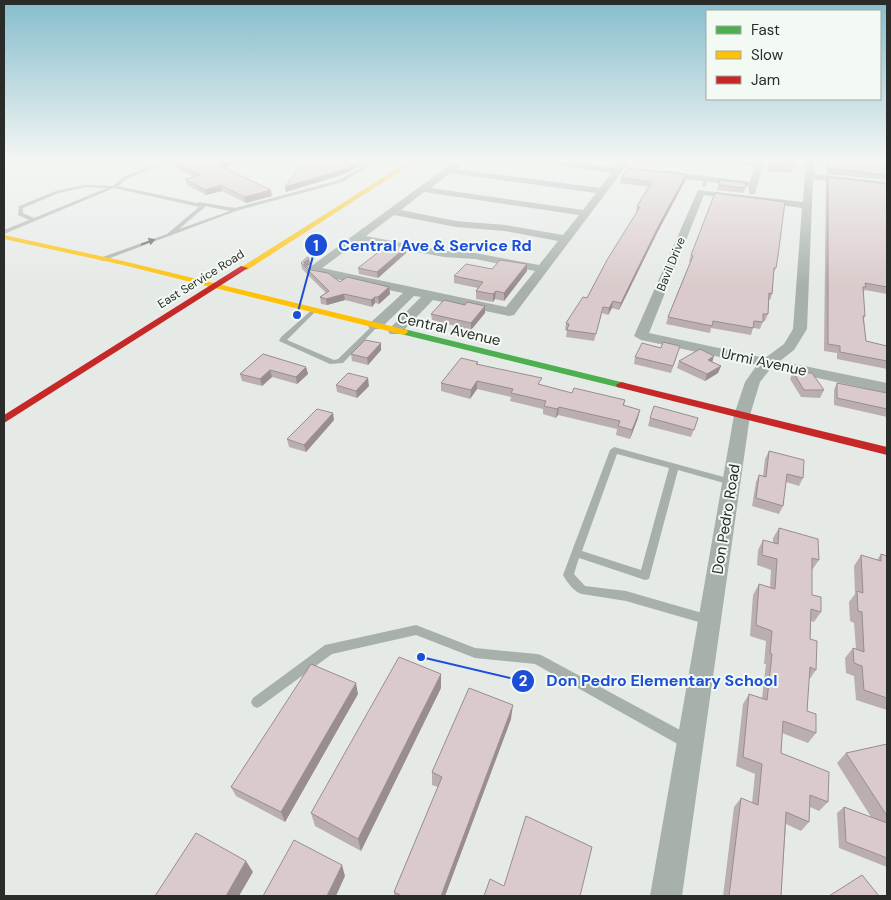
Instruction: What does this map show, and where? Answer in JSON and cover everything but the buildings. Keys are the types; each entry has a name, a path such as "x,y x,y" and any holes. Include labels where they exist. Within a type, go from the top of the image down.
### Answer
{"street":[{"name":"East Service Road","path":"4,420 346,203"},
{"path":"403,203 312,270 509,312 593,203"},
{"path":"516,203 584,213"},
{"name":"Bavil Drive","path":"641,336 697,203"},
{"path":"792,203 807,206"},
{"name":"Don Pedro Road","path":"666,896 742,415 750,387 756,375 768,363 790,348 797,338 800,329 807,203"},
{"path":"391,212 456,224 505,228 566,239"},
{"name":"Central Avenue","path":"4,236 887,452"},
{"path":"356,237 444,254 475,256 542,269"},
{"path":"174,277 203,270"},
{"path":"376,326 411,292"},
{"path":"395,331 429,296"},
{"name":"Urmi Avenue","path":"641,336 887,388"}],"lane":[{"path":"31,203 21,207 20,214 34,220"},
{"path":"4,232 76,203"},
{"path":"194,203 235,210"},
{"path":"102,259 235,210 261,203"},
{"path":"169,235 203,208 199,204"},
{"path":"313,311 283,338 283,341 333,362 340,361 376,326"},
{"path":"710,620 626,596 582,590 568,575 614,450 731,482"},
{"path":"576,553 644,576 674,467"},
{"path":"257,702 329,649 416,630 476,653 537,659 690,744"}],"traffic: fast":[{"path":"404,332 621,385"}],"traffic: slow":[{"path":"244,268 347,203"},
{"path":"4,237 123,263 404,332"}],"traffic: jam":[{"path":"4,420 244,268"},
{"path":"621,385 887,451"}],"place":[{"name":"Central Ave & Service Rd","path":"297,315"},
{"name":"Don Pedro Elementary School","path":"421,657"}]}
